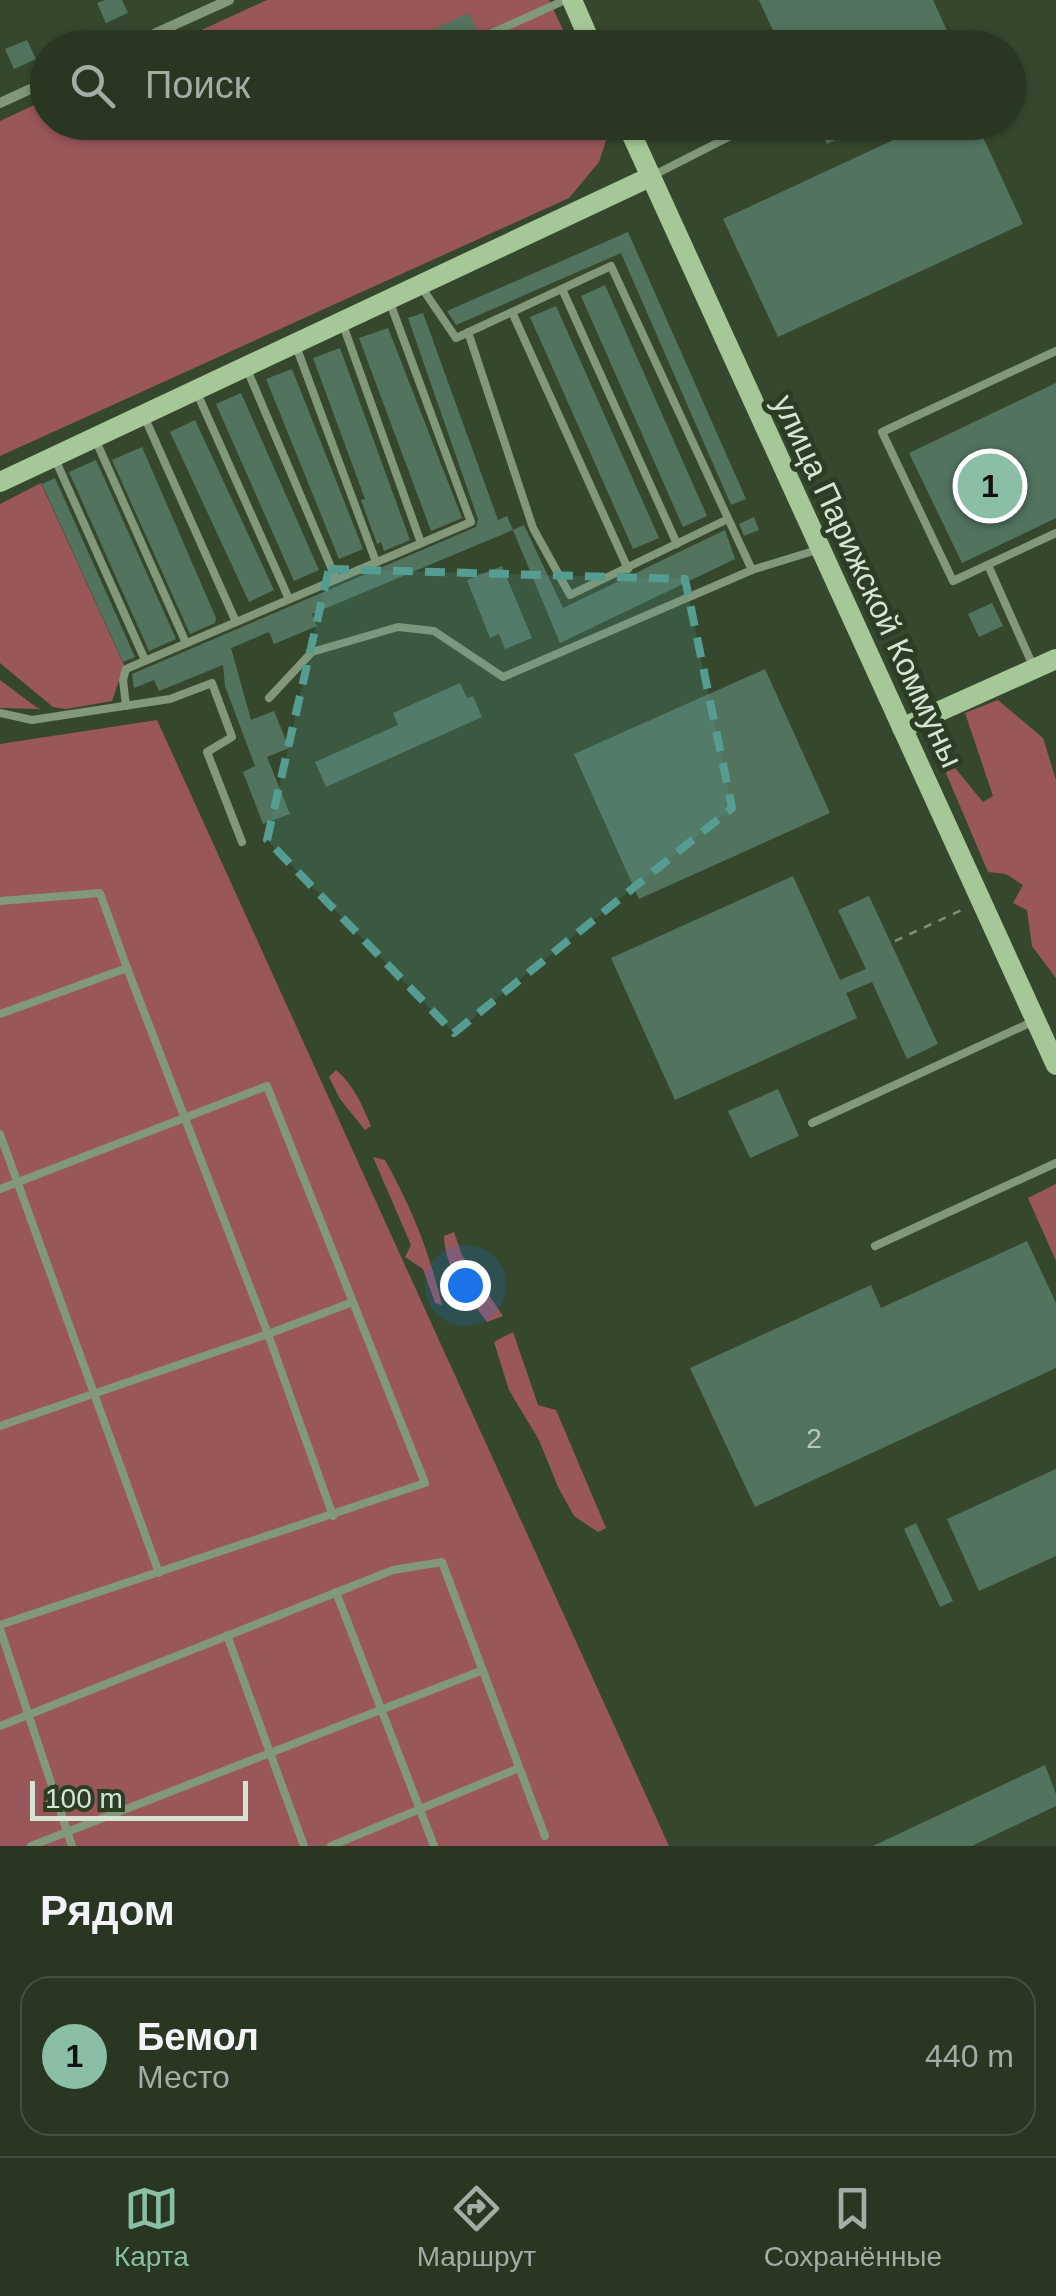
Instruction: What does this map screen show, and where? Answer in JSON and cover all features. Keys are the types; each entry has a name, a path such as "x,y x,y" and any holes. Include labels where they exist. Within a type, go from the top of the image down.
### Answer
{"main road":[{"path":"568,0 584,30"},
{"name":"улица Парижской Коммуны","path":"634,140 1056,1065"},
{"path":"0,482 650,176"},
{"path":"902,728 1056,659"}],"street":[{"path":"163,30 229,0"},
{"path":"0,102 30,89"}],"lane":[{"path":"499,30 568,0"},
{"path":"650,176 722,140"},
{"path":"420,285 456,338 611,266 752,570"},
{"path":"562,289 676,544"},
{"path":"126,706 126,669 471,522 388,300"},
{"path":"512,312 628,568"},
{"path":"342,322 421,543"},
{"path":"468,332 533,528 570,595 728,519"},
{"path":"296,344 376,562"},
{"path":"1056,351 882,432 952,581 1056,533"},
{"path":"246,367 336,579"},
{"path":"196,390 289,599"},
{"path":"143,415 236,622"},
{"path":"94,438 186,643"},
{"path":"55,457 145,660"},
{"path":"269,698 312,652 398,627 434,631 504,678 752,570 820,549"},
{"path":"988,565 1034,668"},
{"path":"0,713 32,720 170,700 212,682 232,738 208,752 242,842"},
{"path":"0,900 100,894 333,1516"},
{"path":"0,1014 127,968"},
{"path":"812,1123 1036,1020"},
{"path":"0,1189 267,1086 425,1483 0,1627 72,1846"},
{"path":"0,1134 159,1573"},
{"path":"875,1246 1056,1163"},
{"path":"0,1426 353,1302"},
{"path":"0,1726 394,1570 442,1562 545,1836"},
{"path":"336,1592 434,1846"},
{"path":"228,1635 304,1846"},
{"path":"32,1846 483,1670"},
{"path":"330,1846 519,1768"}],"path":[{"path":"895,941 981,901"}],"highlighted area":[{"path":"329,569 685,579 732,808 454,1033 267,840"}],"shaded area":[{"path":"267,0 549,0 563,30 201,30"},
{"path":"30,107 30,140 606,140 599,162 569,198 0,456 0,121"},
{"path":"41,483 124,665 112,701 66,709 53,707 0,663 0,504"},
{"path":"0,680 36,707 41,709 0,708"},
{"path":"998,700 1043,738 1056,780 1056,978 1032,946 1027,910 1013,903 1023,885 1006,874 988,872 946,773 950,762 983,802 993,796 965,713"},
{"path":"157,720 669,1846 0,1846 0,744"},
{"path":"336,1070 361,1103 371,1126 365,1130 340,1099 329,1077"},
{"path":"373,1157 385,1160 404,1196 442,1305 435,1303 423,1269 405,1257 411,1245"},
{"path":"1056,1184 1056,1261 1028,1198"},
{"path":"454,1232 462,1255 503,1316 487,1322 459,1282 445,1248 444,1236"},
{"path":"513,1332 538,1405 556,1410 606,1528 598,1532 574,1516 539,1440 509,1390 494,1342"}],"building":[{"path":"122,0 128,13 106,23 97,3"},
{"path":"759,0 933,0 947,30 773,30"},
{"path":"469,13 477,30 432,30"},
{"path":"27,40 30,62 14,69 5,49"},
{"path":"893,140 984,140 1023,224 778,337 723,219"},
{"path":"628,232 746,499 731,505 621,253 456,325 447,311"},
{"path":"605,285 707,516 683,527 581,296"},
{"path":"556,306 659,538 633,549 530,317"},
{"path":"423,313 498,520 507,516 513,530 312,614 317,626 274,644 269,632 231,648 251,720 274,711 289,748 267,757 290,814 263,824 243,772 255,766 225,686 223,665 159,691 154,680 134,688 132,674 476,527 478,519 408,318"},
{"path":"388,328 462,518 431,531 359,338"},
{"path":"340,348 410,540 384,551 381,542 377,544 361,500 365,499 313,358"},
{"path":"292,369 363,549 339,559 266,379"},
{"path":"1056,383 1056,518 962,563 909,453"},
{"path":"241,393 319,570 294,581 216,404"},
{"path":"195,420 274,590 249,602 170,432"},
{"path":"142,447 216,618 215,623 190,634 112,460"},
{"path":"96,460 176,639 149,651 69,472"},
{"path":"55,478 135,657 123,662 42,484"},
{"path":"754,517 759,530 744,536 739,524"},
{"path":"524,525 563,608 725,530 735,559 560,643 513,530"},
{"path":"502,566 532,638 505,649 499,634 490,638 467,580"},
{"path":"992,603 1003,626 979,637 968,614"},
{"path":"765,669 830,813 639,899 574,754"},
{"path":"460,683 467,698 473,696 482,717 326,787 315,762 398,725 393,713"},
{"path":"793,876 840,980 866,969 838,910 869,896 938,1044 907,1059 872,982 846,993 857,1018 675,1100 611,958"},
{"path":"778,1089 799,1136 750,1158 728,1111"},
{"path":"1027,1241 1056,1303 1056,1368 755,1507 690,1368 871,1285 881,1308"},
{"path":"1056,1469 1056,1556 979,1591 947,1519"},
{"path":"916,1523 953,1601 940,1607 904,1529"},
{"path":"1045,1765 1056,1794 1056,1806 972,1846 873,1846"}],"place":[{"name":"Бемол","path":"990,486"}]}
